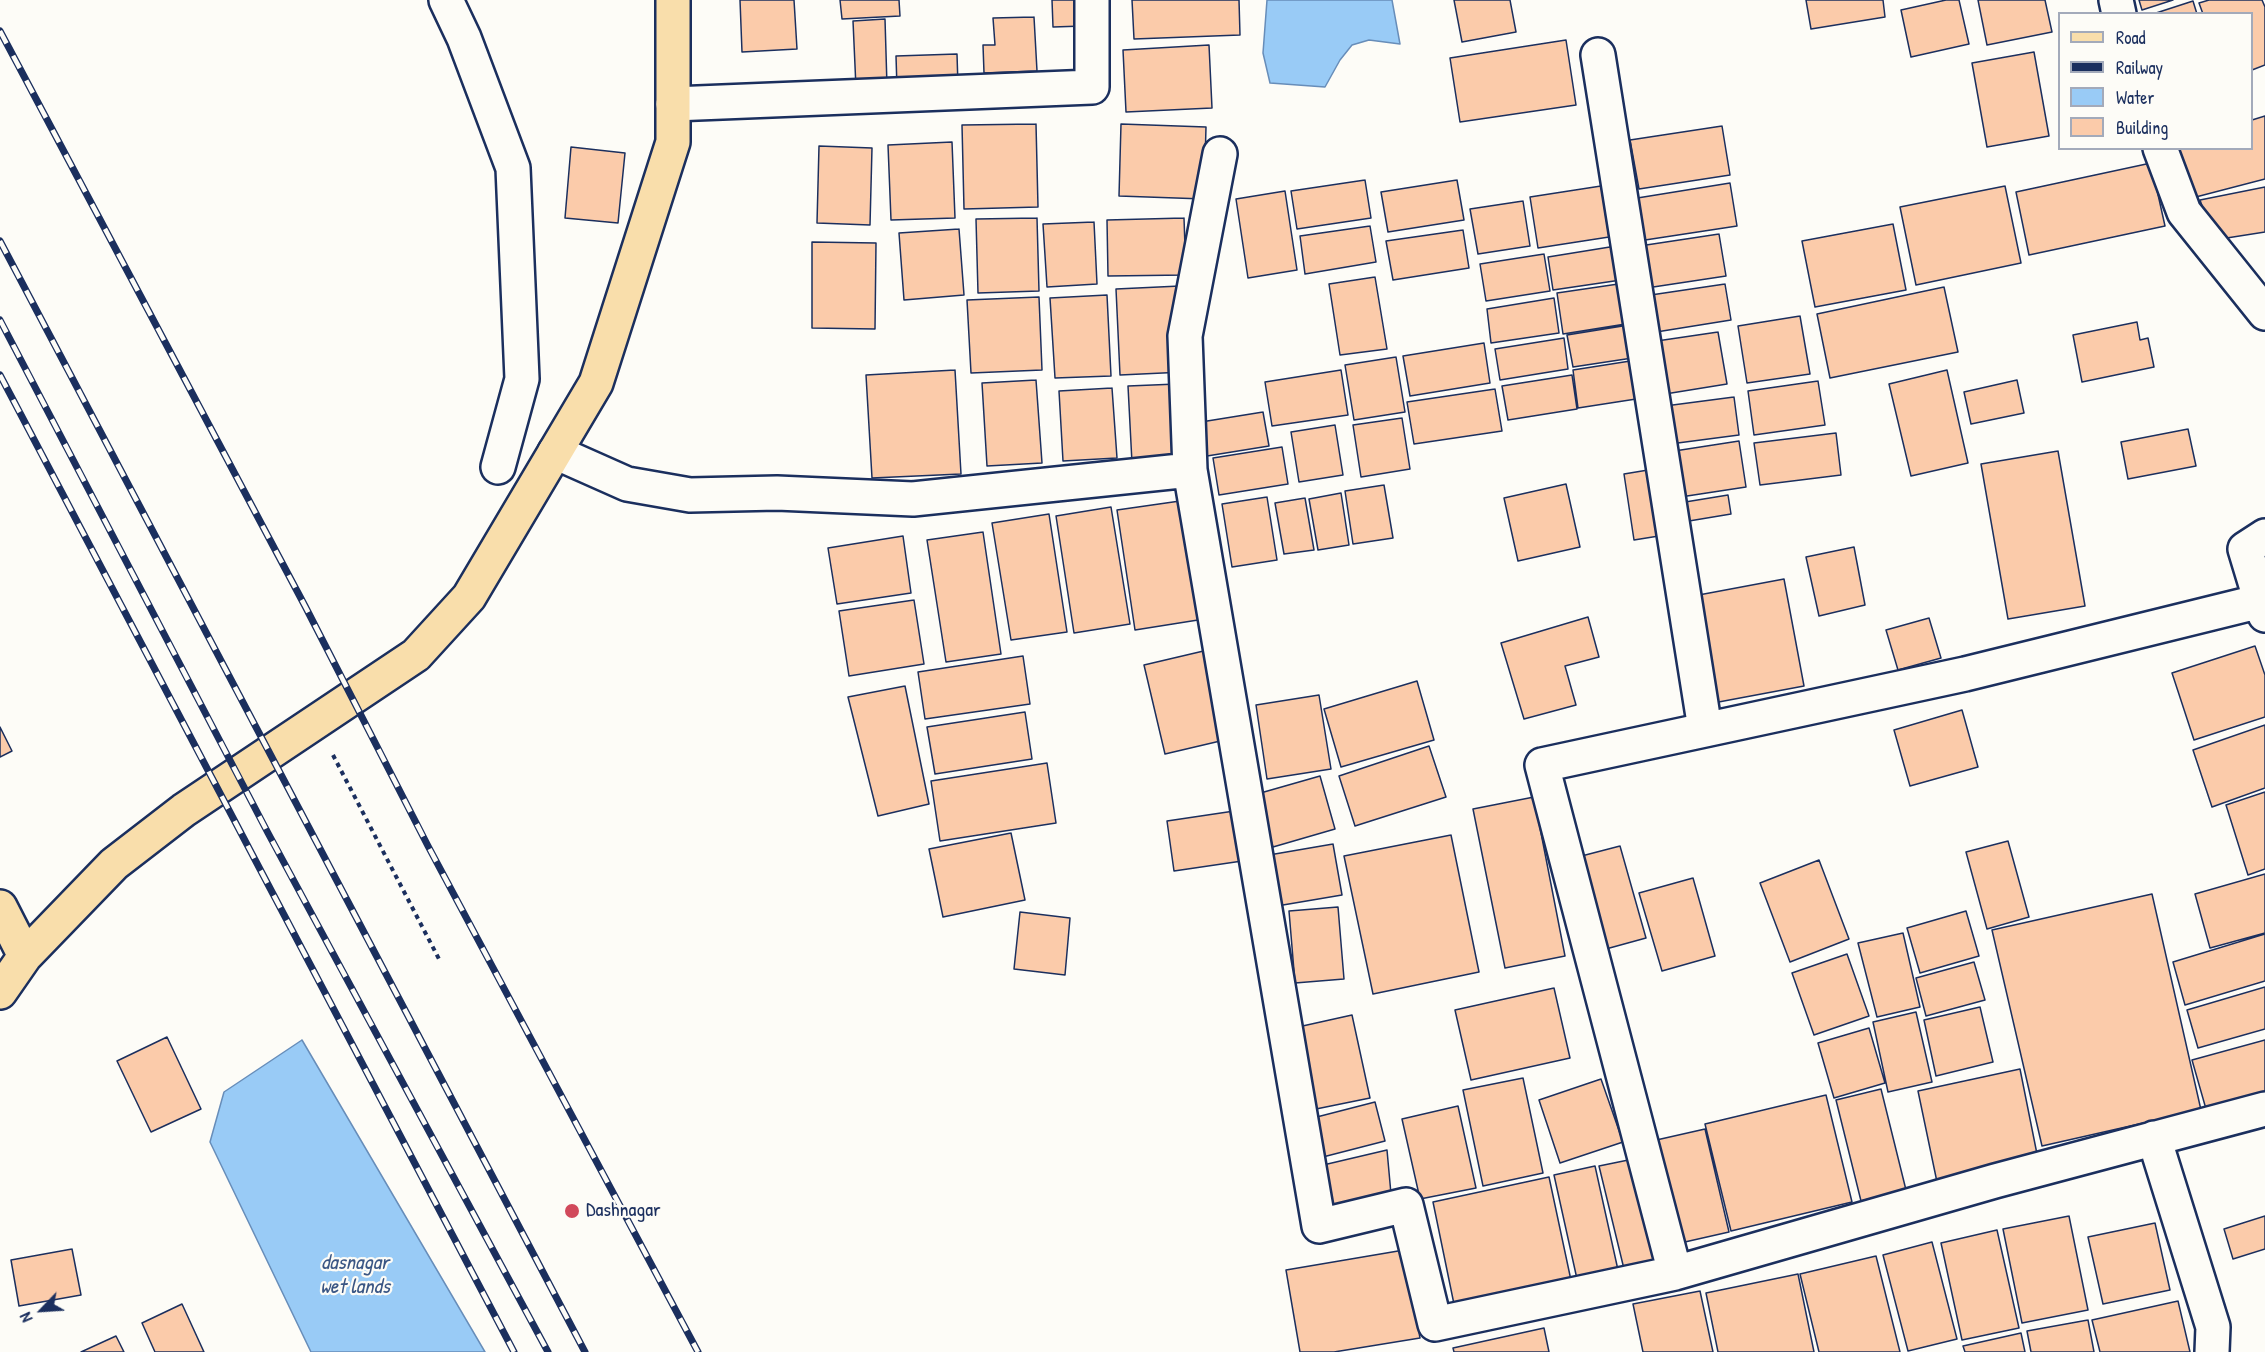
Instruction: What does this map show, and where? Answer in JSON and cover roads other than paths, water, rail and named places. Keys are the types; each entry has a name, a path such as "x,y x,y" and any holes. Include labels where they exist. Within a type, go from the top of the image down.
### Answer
{"main road":[{"path":"0,992 13,960 114,864 184,810 416,655 469,597 596,383 673,142 673,0"},
{"path":"0,907 13,960"}],"street":[{"path":"446,0 464,38 513,168 522,379 498,467"},
{"path":"673,104 1092,87 1092,0"},
{"path":"1598,55 1705,729"},
{"path":"2161,150 2184,212 2265,313"},
{"path":"1220,154 1185,336 1190,470 1320,1226 1406,1205 1438,1338 1995,1181 2265,1109"},
{"path":"555,452 627,484 690,495 777,493 914,500 1190,470"},
{"path":"1675,1273 1542,765 2263,608 2245,549 2265,536"},
{"path":"2154,1138 2213,1327 2212,1352"}],"water":[{"path":"1267,0 1392,0 1400,44 1369,40 1352,45 1340,60 1325,87 1270,83 1263,53"},
{"name":"dasnagar wet lands","path":"302,1040 485,1352 311,1352 210,1142 224,1092"}],"railway":[{"path":"0,31 305,606 428,846 698,1352"},
{"path":"0,241 585,1352"},
{"path":"0,320 268,833 548,1352"},
{"path":"0,375 514,1352"}],"place":[{"name":"Dashnagar","path":"572,1211"}]}
